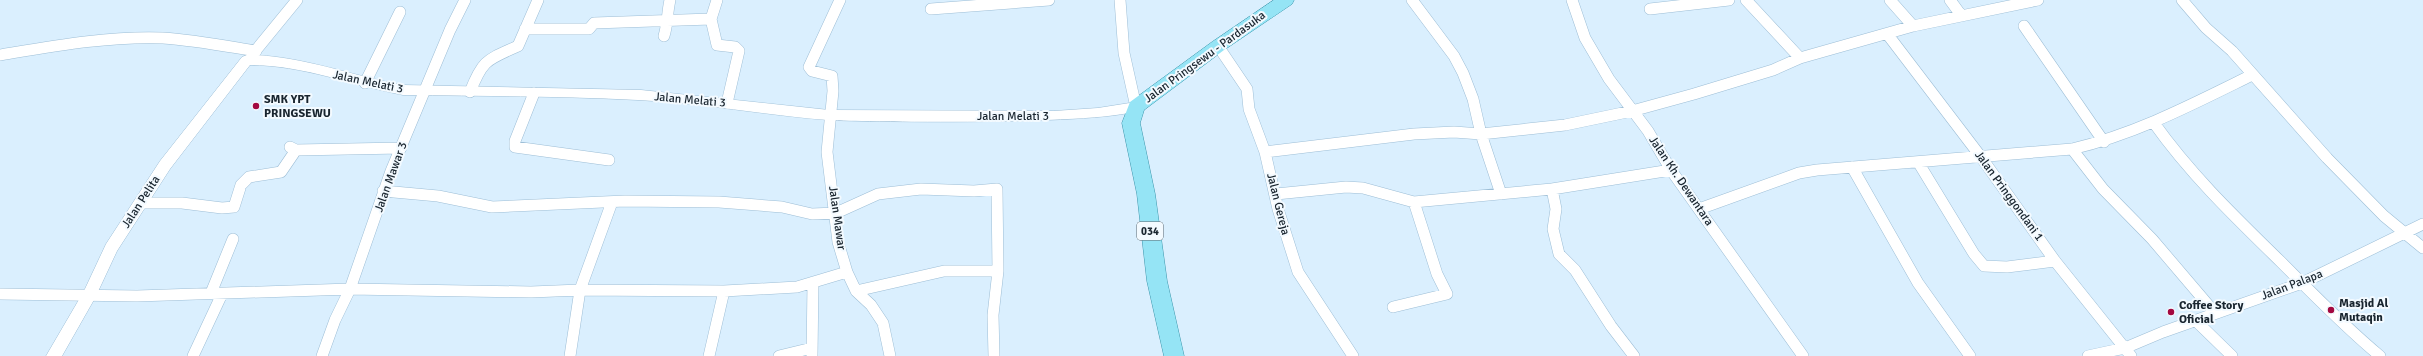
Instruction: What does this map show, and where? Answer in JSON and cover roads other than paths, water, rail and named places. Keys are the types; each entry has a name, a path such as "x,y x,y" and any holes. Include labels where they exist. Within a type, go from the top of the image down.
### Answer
{"main road":[{"name":"Jalan Pringsewu - Pardasuka","path":"1174,356 1157,281 1146,194 1131,123 1136,107 1218,46 1286,0"}],"street":[{"path":"0,55 79,42 138,38 172,39 252,56 297,0"},
{"name":"Jalan Mawar 3","path":"322,356 335,320 350,289 383,191 450,30 465,0"},
{"path":"470,92 479,68 499,53 518,46 538,0"},
{"path":"664,36 670,20 667,14 670,0"},
{"path":"717,0 711,19 717,45 735,47 739,51 727,103"},
{"name":"Jalan Mawar","path":"840,0 809,64 812,71 832,76 833,91 827,152 836,213 838,242 847,272 856,291 871,305 883,323 890,356"},
{"path":"931,9 1049,0"},
{"path":"1120,0 1124,53 1136,107"},
{"path":"1412,0 1454,56 1463,73 1473,99 1480,134 1501,194"},
{"name":"Jalan Kh. Dewantara","path":"1572,0 1592,51 1632,111 1648,131 1671,170 1803,356"},
{"path":"1650,9 1730,0"},
{"path":"1746,0 1800,58"},
{"path":"1890,0 1913,26"},
{"path":"1950,0 1961,14"},
{"path":"1265,152 1414,134 1454,132 1480,134 1565,124 1632,111 1773,70 1800,58 1888,35 1913,26 1961,14 2038,0"},
{"path":"2182,0 2327,158 2384,216 2423,248"},
{"path":"365,83 400,12"},
{"path":"525,29 589,29 594,23 711,19"},
{"path":"2024,26 2067,91 2104,142"},
{"name":"Jalan Pringgondani 1","path":"1888,35 1981,157 2055,261 2128,352"},
{"name":"Jalan Gereja","path":"1218,46 1247,89 1250,109 1265,152 1276,194 1278,209 1298,272 1354,356"},
{"name":"Jalan Melati 3","path":"252,56 300,65 365,83 403,90 604,93 727,103 830,115 1054,116 1098,113 1136,107"},
{"name":"Jalan Pelita","path":"54,356 90,294 111,248 188,134 252,56"},
{"path":"1699,209 1799,173 1840,167 2072,149 2104,142 2154,123 2252,75"},
{"path":"534,93 515,141 515,147 609,160"},
{"path":"2154,123 2188,170 2302,283 2380,356"},
{"path":"141,203 182,203 230,209 238,201 241,182 254,174 281,172 293,149 401,148"},
{"path":"2072,149 2103,189 2152,239 2216,313"},
{"path":"1918,162 1974,254 1984,266 2007,267 2055,261"},
{"path":"1852,167 1918,283 1970,356"},
{"path":"1276,194 1346,187 1363,188 1414,202 1552,189 1671,170"},
{"path":"383,191 438,196 455,201 492,207 525,207 612,202 747,203 782,207 812,214 836,213 878,194 921,189 974,191 997,189 998,271 992,315 994,356"},
{"path":"1552,189 1556,209 1553,229 1559,254 1575,270 1611,326 1623,339 1634,356"},
{"path":"570,356 580,290 612,202"},
{"path":"1393,307 1447,294 1437,274 1414,202"},
{"name":"Jalan Palapa","path":"2088,356 2128,352 2195,320 2302,283 2423,224"},
{"path":"192,356 217,294 233,239"},
{"path":"856,291 940,270 980,269 998,271"},
{"path":"0,294 90,294 137,296 350,289 531,292 580,290 724,291 797,287 847,272"},
{"path":"779,356 812,352 813,282"},
{"path":"709,356 724,291"},
{"path":"2195,320 2232,356"}],"place":[{"name":"SMK YPT PRINGSEWU","path":"256,106"},
{"name":"Masjid Al Mutaqin","path":"2331,310"},
{"name":"Coffee Story Oficial","path":"2171,312"}]}
